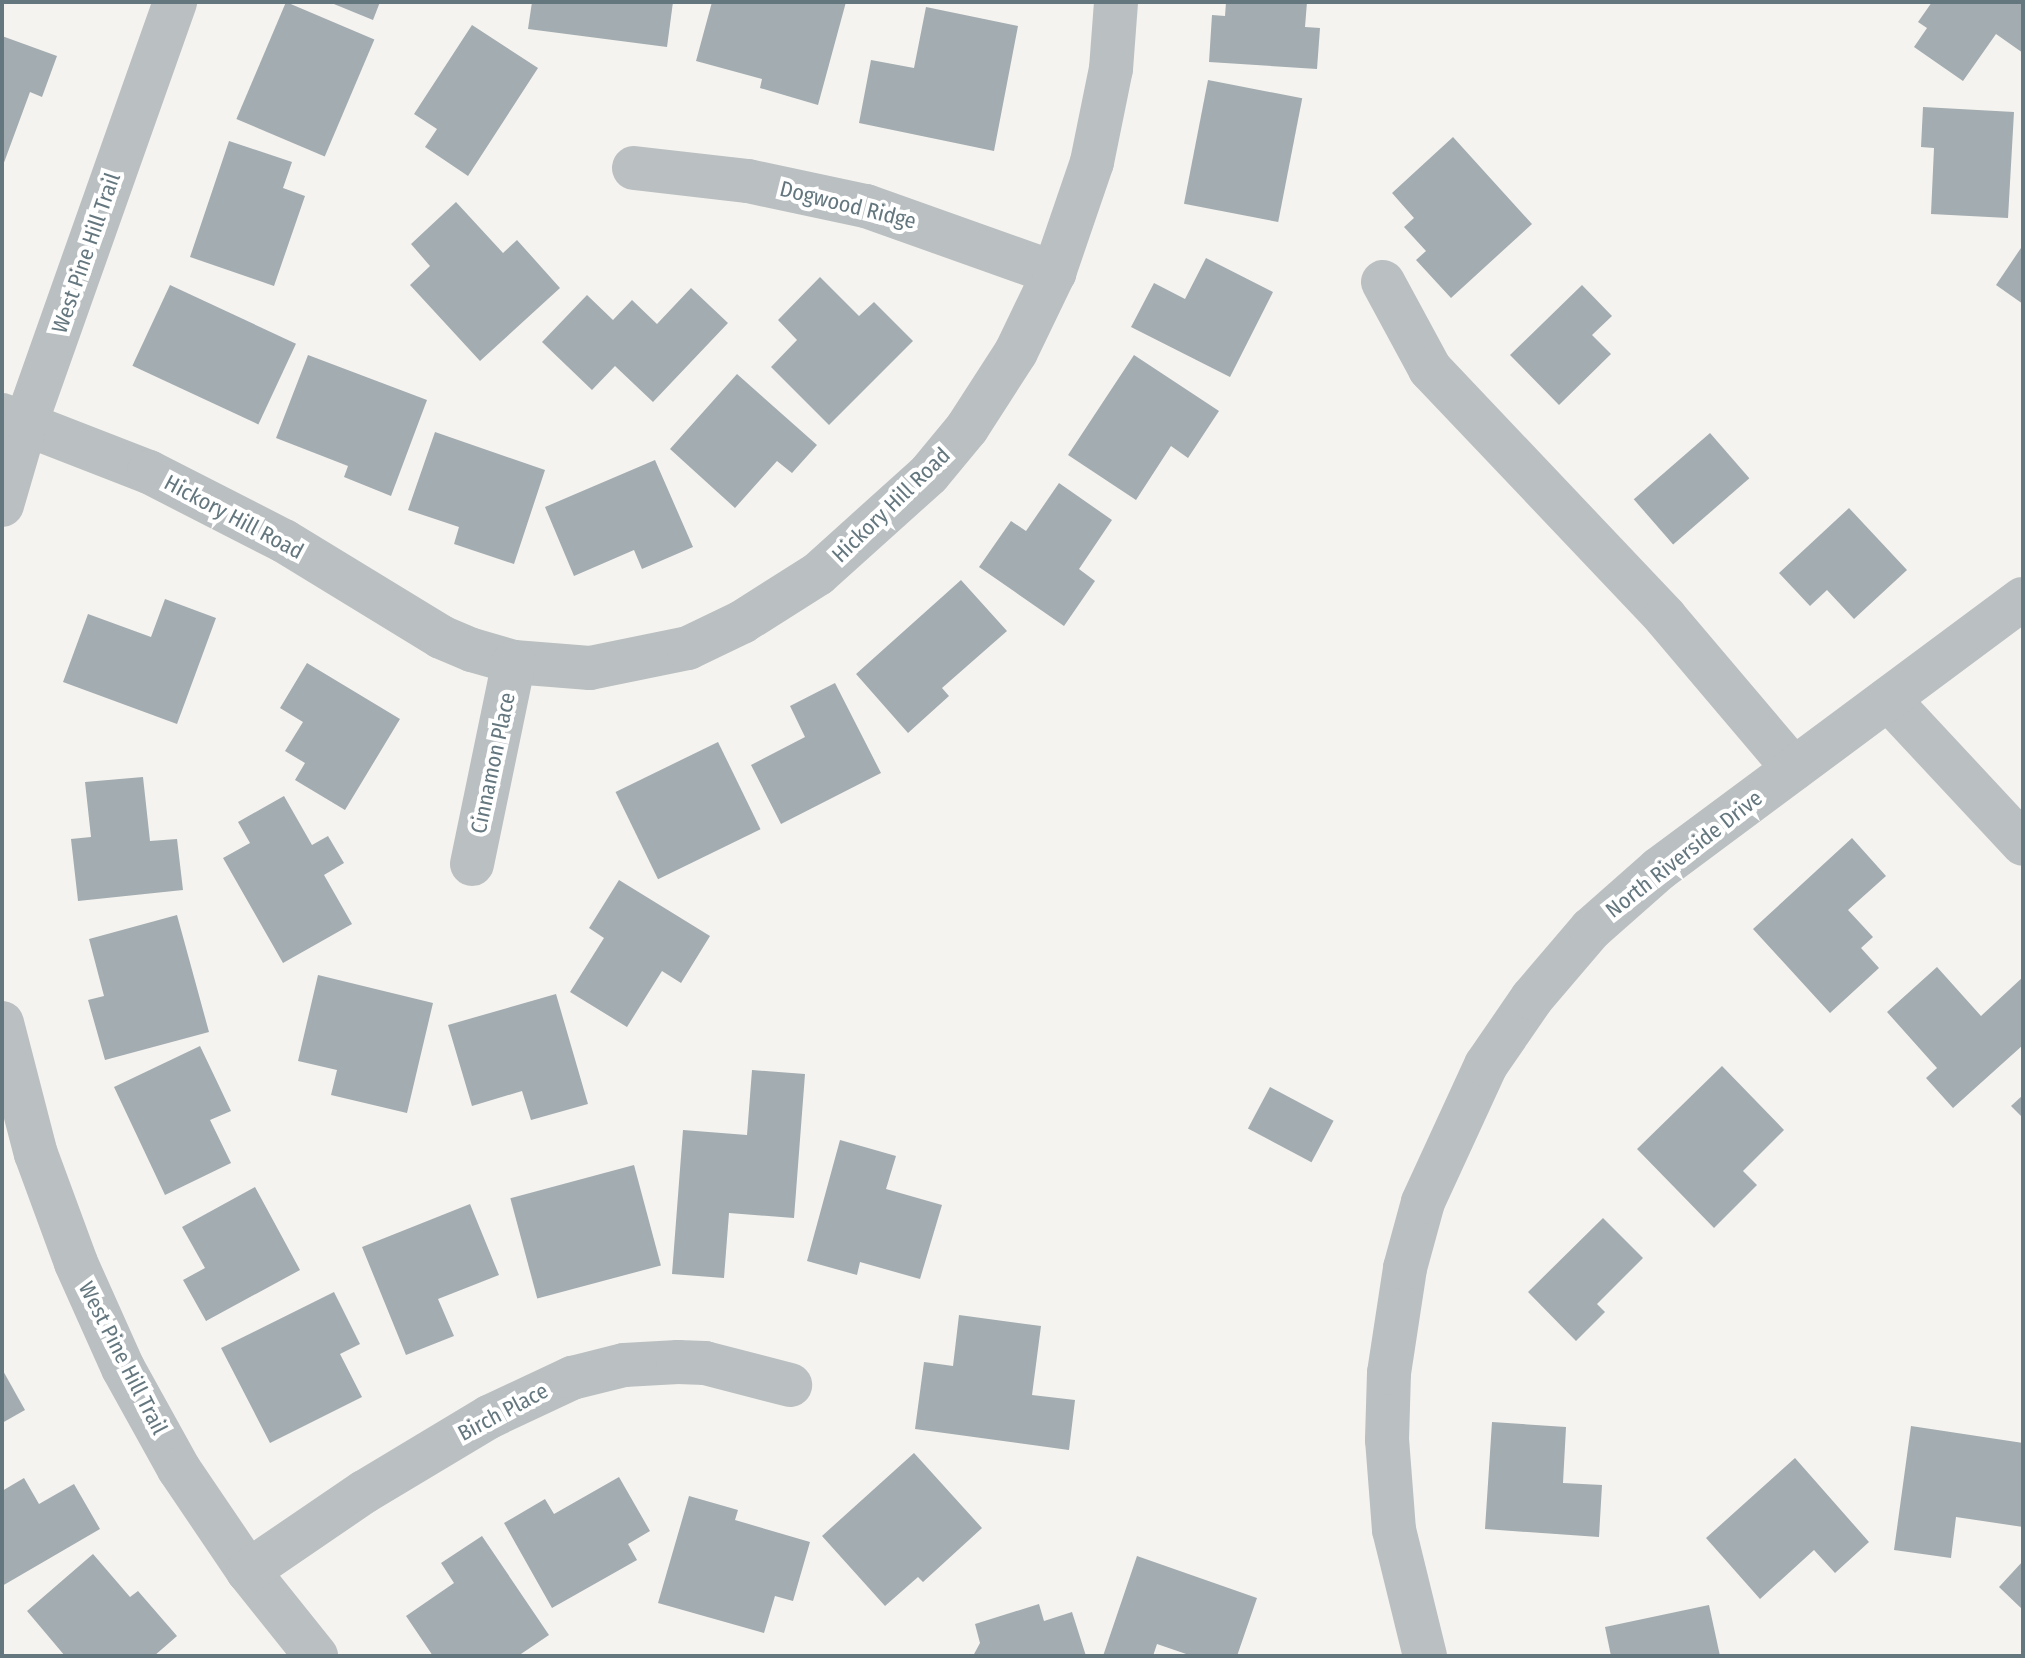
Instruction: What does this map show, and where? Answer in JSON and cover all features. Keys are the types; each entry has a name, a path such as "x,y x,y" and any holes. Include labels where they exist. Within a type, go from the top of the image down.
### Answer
{"street":[{"name":"West Pine Hill Trail","path":"2,505 14,419 175,2"},
{"name":"Hickory Hill Road","path":"14,419 149,472 284,541 441,637 514,662 590,668 656,658 742,622 818,574 918,485 967,428 1016,352 1054,273 1092,162 1111,69 1116,2"},
{"name":"Dogwood Ridge","path":"634,168 748,181 866,206 1054,273"},
{"path":"1383,282 1430,369 1665,617 1794,769"},
{"name":"North Riverside Drive","path":"1425,1656 1394,1530 1387,1440 1388,1379 1405,1268 1423,1202 1458,1118 1532,998 1591,929 1659,869 2023,599"},
{"name":"Cinnamon Place","path":"472,864 514,662"},
{"path":"1888,699 2023,844"},
{"name":"West Pine Hill Trail","path":"2,1023 36,1154 76,1263 123,1368 179,1469 248,1571 316,1656"},
{"name":"Birch Place","path":"248,1571 364,1492 489,1417 572,1378 624,1365 678,1362 719,1366 790,1385"}],"building":[{"path":"286,2 374,40 325,156 236,119"},
{"path":"329,2 380,2 373,20"},
{"path":"532,2 673,2 667,47 528,29"},
{"path":"712,2 846,2 818,105 760,88 762,79 696,61"},
{"path":"1226,2 1307,2 1305,27 1320,28 1317,69 1209,62 1212,15 1225,16"},
{"path":"1932,2 2023,2 2023,53 1996,34 1963,81 1914,47 1927,28 1918,22"},
{"path":"926,7 1018,26 994,151 859,123 871,60 914,68"},
{"path":"472,25 538,68 468,176 425,147 437,129 414,114"},
{"path":"2,36 57,56 42,97 30,92 2,168"},
{"path":"1208,80 1302,98 1278,222 1184,204"},
{"path":"1923,107 2014,112 2008,218 1931,214 1934,148 1921,147"},
{"path":"1453,137 1532,224 1451,298 1416,260 1426,251 1404,227 1414,218 1392,193"},
{"path":"229,141 292,162 283,188 305,196 274,286 190,257"},
{"path":"456,202 503,253 517,240 560,288 480,361 410,285 430,266 411,244"},
{"path":"2023,245 2023,304 1996,285"},
{"path":"1206,258 1273,292 1230,377 1131,327 1154,283 1185,299"},
{"path":"820,277 859,316 874,302 913,341 829,425 771,367 797,340 778,320"},
{"path":"170,285 296,344 258,424 132,366"},
{"path":"1582,285 1612,316 1592,335 1611,354 1559,405 1510,355"},
{"path":"691,288 728,323 653,402 615,366 592,390 542,342 587,295 613,320 632,300 657,324"},
{"path":"308,355 427,400 391,496 344,477 348,466 276,438"},
{"path":"1134,355 1219,411 1188,458 1171,446 1136,500 1068,455"},
{"path":"737,374 817,445 792,473 777,461 735,508 670,449"},
{"path":"435,432 545,470 514,564 454,544 459,527 408,510"},
{"path":"1710,433 1749,478 1673,545 1634,499"},
{"path":"655,460 693,547 642,569 634,550 574,576 545,507"},
{"path":"1059,483 1112,520 1079,569 1095,581 1064,626 979,567 1011,521 1026,531"},
{"path":"1849,508 1907,570 1854,619 1827,590 1810,606 1779,573"},
{"path":"961,580 1007,631 942,688 949,696 908,733 856,674"},
{"path":"165,599 216,618 177,724 63,682 88,614 151,637"},
{"path":"307,663 400,719 345,810 295,780 305,763 285,751 303,722 280,708"},
{"path":"835,683 881,773 781,824 751,765 805,737 790,706"},
{"path":"718,742 761,829 658,879 616,792"},
{"path":"143,777 150,841 177,839 183,890 78,901 71,839 91,837 85,782"},
{"path":"284,796 312,845 328,836 344,863 324,875 352,924 283,963 223,858 250,843 238,822"},
{"path":"1852,838 1886,876 1848,910 1873,937 1861,948 1879,968 1830,1013 1753,929"},
{"path":"619,880 710,936 681,983 662,971 627,1027 570,992 604,938 589,928"},
{"path":"177,915 209,1032 105,1060 88,1000 104,996 89,939"},
{"path":"1937,967 1981,1016 2023,977 2023,1045 1953,1108 1926,1078 1937,1068 1887,1012"},
{"path":"318,975 433,1003 407,1113 331,1095 337,1070 298,1061"},
{"path":"556,994 588,1104 531,1120 522,1091 472,1106 448,1025"},
{"path":"200,1046 231,1111 210,1120 231,1163 165,1195 114,1087"},
{"path":"1722,1066 1784,1130 1743,1171 1757,1185 1714,1228 1637,1149"},
{"path":"752,1070 805,1074 794,1218 729,1213 724,1278 672,1274 683,1130 747,1135"},
{"path":"1270,1087 1334,1121 1312,1162 1248,1128"},
{"path":"2023,1095 2023,1118 2011,1106"},
{"path":"840,1140 896,1156 886,1189 942,1205 920,1279 860,1262 857,1275 807,1261"},
{"path":"634,1165 661,1265 537,1299 510,1198"},
{"path":"255,1187 300,1270 206,1321 183,1280 205,1268 182,1227"},
{"path":"470,1204 499,1275 438,1299 454,1336 406,1355 362,1247"},
{"path":"1603,1218 1643,1258 1597,1304 1605,1312 1576,1341 1528,1292"},
{"path":"334,1292 360,1344 340,1354 362,1397 270,1443 221,1348"},
{"path":"959,1315 1041,1326 1032,1395 1075,1400 1069,1450 915,1429 924,1362 953,1366"},
{"path":"2,1369 25,1410 2,1423"},
{"path":"1492,1422 1566,1427 1563,1483 1602,1485 1599,1537 1485,1529"},
{"path":"1911,1426 2023,1443 2023,1527 1956,1517 1951,1558 1894,1550"},
{"path":"914,1453 982,1528 923,1582 918,1577 885,1606 822,1536"},
{"path":"1795,1458 1869,1542 1835,1573 1814,1550 1760,1599 1706,1538"},
{"path":"619,1477 650,1531 628,1544 637,1560 552,1608 504,1523 545,1499 554,1514"},
{"path":"24,1478 39,1504 74,1484 100,1529 2,1586 2,1491"},
{"path":"689,1496 738,1510 735,1520 810,1542 793,1601 775,1596 764,1633 658,1603"},
{"path":"482,1536 549,1635 518,1656 433,1656 406,1616 454,1583 441,1563"},
{"path":"93,1554 130,1597 138,1591 177,1636 154,1656 65,1656 27,1611"},
{"path":"1137,1556 1257,1598 1237,1656 1192,1656 1157,1644 1153,1656 1103,1656"},
{"path":"2023,1561 2023,1610 1999,1587"},
{"path":"1039,1604 1044,1621 1072,1612 1086,1656 973,1656 980,1643 975,1624"},
{"path":"1709,1605 1720,1656 1611,1656 1605,1627"}]}
